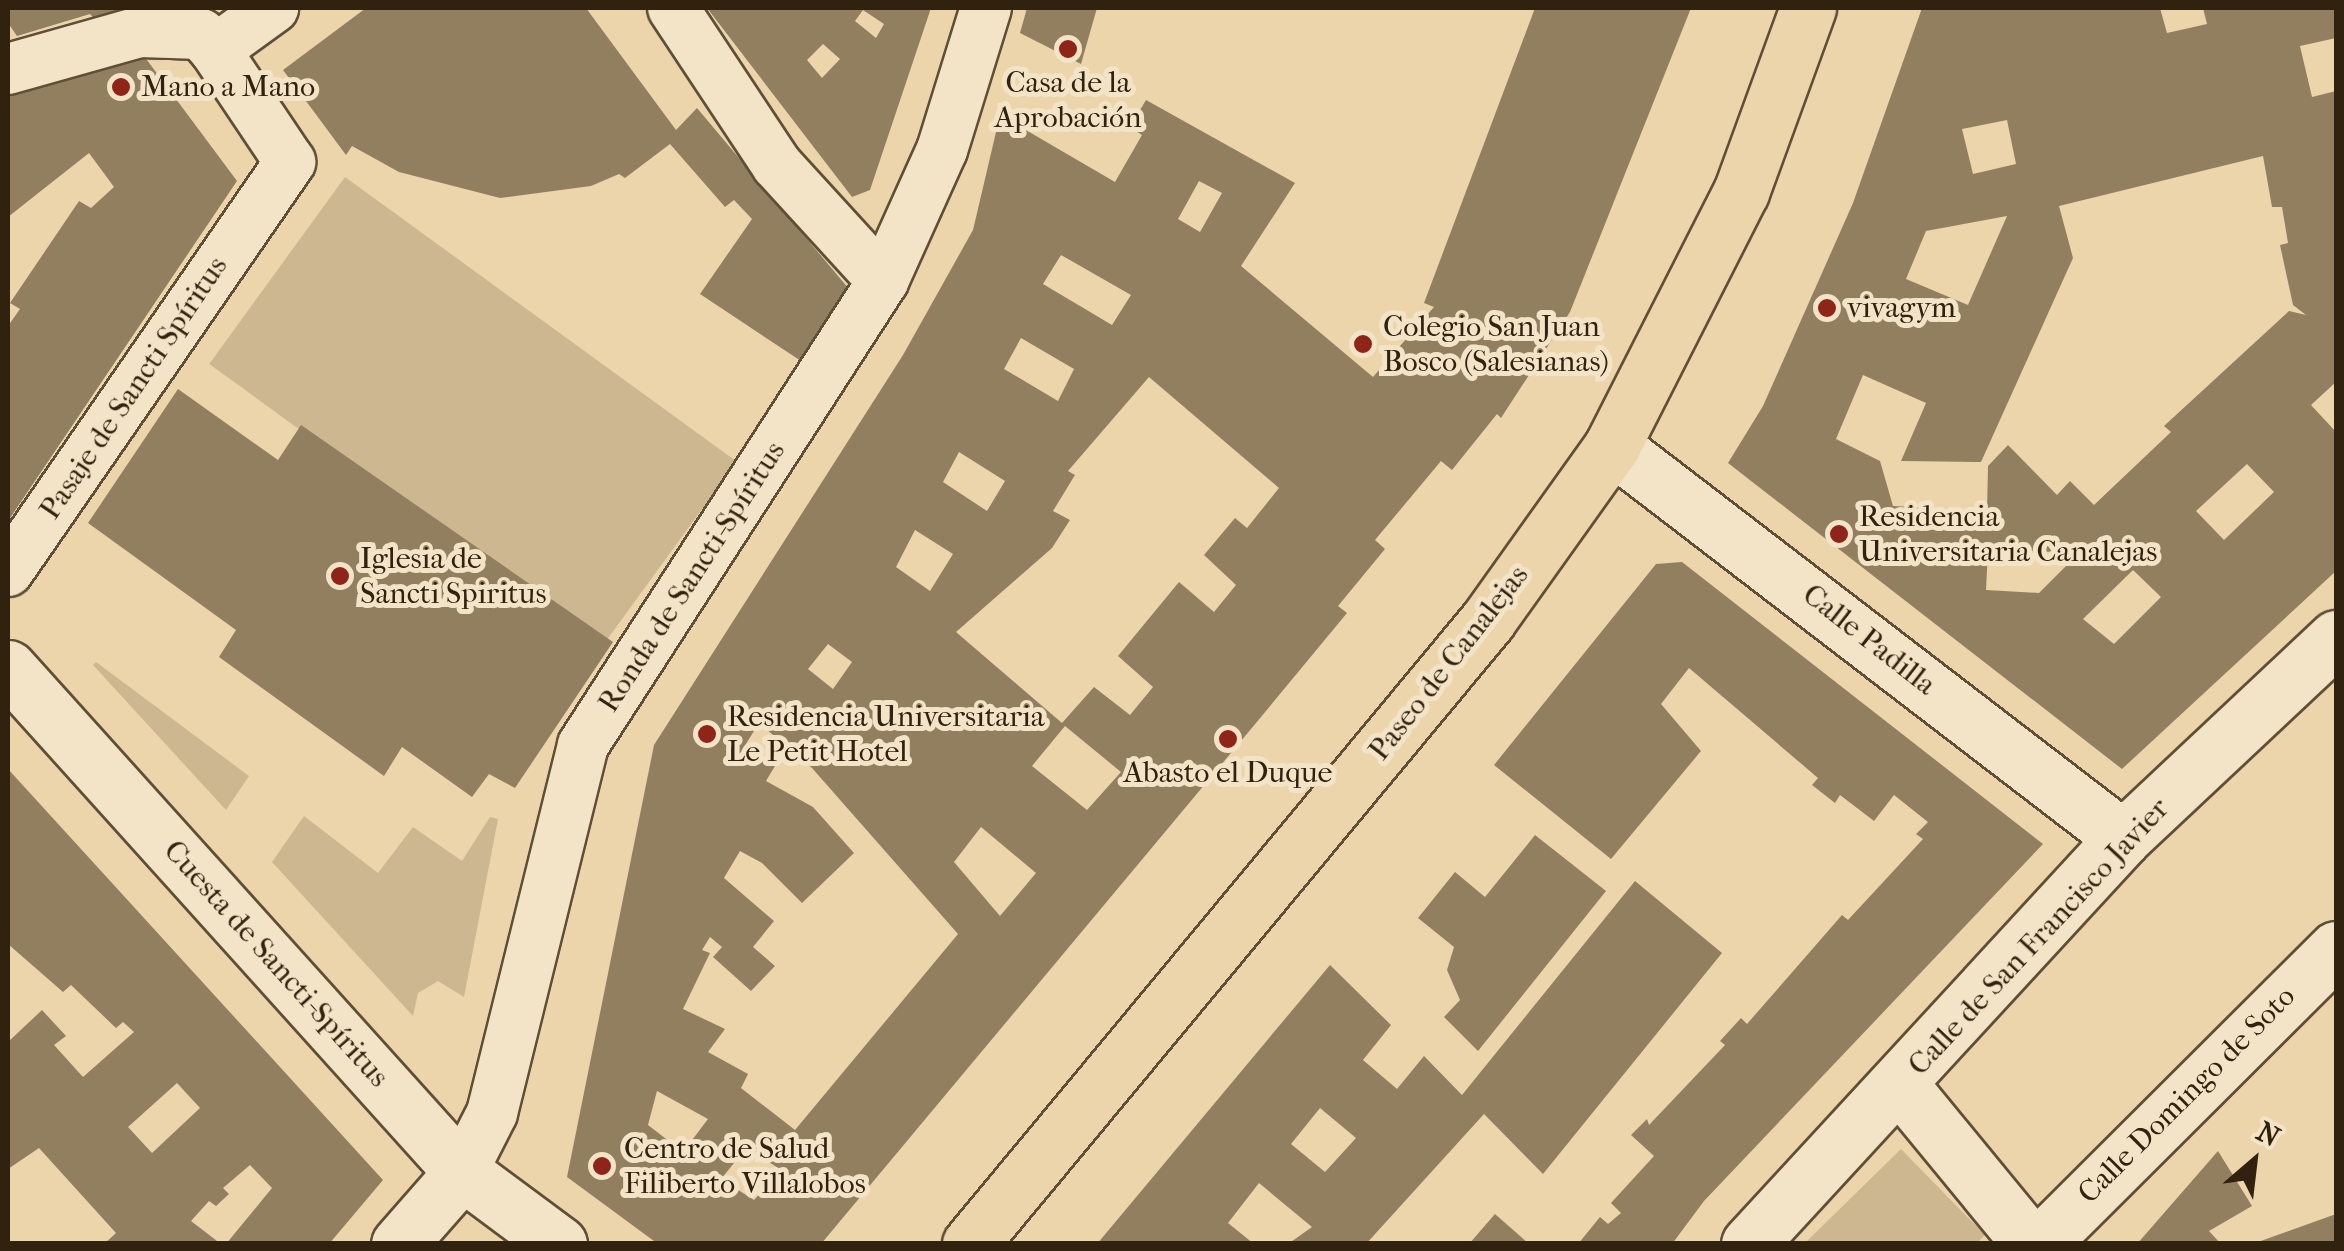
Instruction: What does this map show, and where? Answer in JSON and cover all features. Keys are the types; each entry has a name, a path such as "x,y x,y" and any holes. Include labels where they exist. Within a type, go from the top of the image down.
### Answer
{"highway":[{"name":"Paseo de Canalejas","path":"970,1244 1488,620 1612,446 1741,192 1808,8"}],"street":[{"path":"8,69 140,32 201,34 215,50 273,8"},
{"path":"672,8 776,165 884,281"},
{"name":"Ronda de Sancti-Spíritus","path":"462,1172 492,1113 584,745 884,281 942,150 986,8"},
{"name":"Pasaje de Sancti Spíritus","path":"8,571 290,162 215,50"},
{"name":"Calle Padilla","path":"1612,446 2123,838"},
{"name":"Calle de San Francisco Javier","path":"1750,1244 1902,1086 2123,838 2336,638"},
{"name":"Cuesta de Sancti-Spíritus","path":"8,668 462,1172 559,1244"},
{"name":"Calle Domingo de Soto","path":"2040,1244 2336,949"},
{"path":"1902,1086 2031,1244"},
{"path":"399,1244 462,1172"}],"shaded area":[{"path":"345,177 737,461 601,648 209,364"},
{"path":"96,662 249,776 226,810 93,665"},
{"path":"304,816 378,873 413,827 462,861 490,817 498,819 464,997 438,981 418,993 413,1016 272,862"},
{"path":"1901,1149 1985,1235 1977,1243 1805,1243"}],"building":[{"path":"8,8 161,8 107,33 90,14 17,36 8,23"},
{"path":"366,8 586,8 676,130 697,108 849,289 804,363 700,294 752,219 734,200 725,207 670,144 625,178 619,174 591,186 500,198 399,172 352,146 346,155 283,70"},
{"path":"707,8 931,8 870,190 852,197","holes":["863,10 884,24 876,38 855,21","823,44 840,59 822,78 807,60"]},
{"name":"Casa de la Aprobación","path":"1027,8 1097,8 1081,64 1020,33"},
{"path":"1535,8 1691,8 1570,312 1501,418 1497,414 1452,470 1441,461 1375,540 1385,549 1338,606 1347,613 821,1244 658,1244 567,1177 654,745 903,355 973,230 1000,115 1115,182 1142,135 1130,127 1146,100 1295,183 1241,266 1373,377 1434,307 1424,303","holes":["1199,181 1222,193 1200,232 1178,219","1061,255 1131,295 1112,325 1043,284","1021,338 1074,369 1058,401 1004,369","1149,377 1279,488 1247,528 1235,518 1204,555 1236,585 1214,612 1179,582 1118,656 1153,687 1130,715 1094,687 1062,723 956,632 1052,548 1070,520 1053,511 1075,475 1068,471","959,452 1005,481 987,511 943,482","915,530 953,554 930,591 896,567","828,644 852,662 833,689 808,669","759,723 812,768 958,934 795,1130 741,1088 748,1074 708,1052 725,1029 683,1009 710,953 702,950 710,937 722,947 713,957 751,991 775,966 753,947 774,921 724,878 740,851 762,863 802,903 854,853 813,807 766,781 775,766 744,747","1065,726 1121,772 1087,810 1032,766","981,827 1036,873 1000,916 954,862","657,1091 708,1119 683,1152 648,1125","747,1147 781,1170 754,1200 721,1179"]},
{"path":"1922,8 2160,8 2167,33 2207,24 2203,8 2336,8 2336,38 2300,46 2312,97 2336,91 2336,382 2311,405 2336,432 2336,571 2122,769 1728,463 1763,406 1853,203","holes":["2007,120 2016,164 1973,174 1962,129","2263,156 2272,207 2282,207 2288,243 2280,245 2293,305 2306,315 2289,311 2164,426 2171,432 2094,505 2070,481 2057,495 2008,445 1988,466 1987,511 1893,506 1880,461 1836,439 1863,375 1926,403 1901,461 1981,462 2073,258 2059,206","2007,216 1968,305 1906,279 1926,231","2247,464 2274,492 2224,540 2196,511","1988,549 2057,552 2069,563 2039,593 1986,590","2133,570 2161,597 2114,644 2083,619"]},
{"path":"141,52 237,181 8,521 8,326 20,309 10,303 79,201 91,208 114,187 89,153 8,217 8,83"},
{"name":"Iglesia de Sancti Spiritus","path":"178,389 278,460 301,425 613,642 515,788 489,774 472,797 402,747 384,776 219,657 236,630 88,523"},
{"path":"1682,562 2043,844 1704,1201 1672,1244 1578,1244 1600,1217 1608,1224 1621,1213 1611,1203 1654,1156 1631,1135 1647,1119 1649,1125 1725,1045 1720,1041 1741,1018 1747,1024 1842,915 1848,920 1923,839 1916,834 1928,822 1894,795 1874,821 1840,795 1835,803 1812,785 1818,778 1689,668 1661,704 1701,751 1611,859 1494,765 1656,564"},
{"path":"8,769 383,1180 329,1244 226,1244 272,1188 250,1165 223,1188 229,1194 216,1206 209,1201 191,1221 221,1244 104,1244 116,1233 39,1148 8,1169 8,1042 42,1010 66,1036 54,1045 83,1077 134,1032 123,1022 116,1028 71,985 63,992 8,944","holes":["177,1083 200,1108 152,1153 128,1127"]},
{"path":"1535,835 1606,891 1478,1051 1444,1017 1460,1000 1447,970 1454,947 1418,918 1455,872 1485,897"},
{"path":"1635,881 1722,953 1543,1174 1484,1114 1366,1244 1288,1244 1312,1227 1259,1183 1228,1223 1254,1244 1097,1244 1330,965 1391,1025 1363,1060 1397,1089 1424,1056 1462,1095","holes":["1320,1108 1356,1138 1325,1172 1291,1144"]},
{"path":"2218,1151 2252,1206 2209,1231 2221,1244 2137,1244"},
{"path":"1495,1214 1529,1244 1469,1244"},
{"path":"2336,1214 2336,1244 2255,1244 2255,1243"}],"place":[{"name":"Casa de la Aprobación","path":"1068,49"},
{"name":"Mano a Mano","path":"121,87"},
{"name":"vivagym","path":"1827,308"},
{"name":"Colegio San Juan Bosco (Salesianas)","path":"1363,344"},
{"name":"Residencia Universitaria Canalejas","path":"1839,534"},
{"name":"Iglesia de Sancti Spiritus","path":"340,576"},
{"name":"Residencia Universitaria Le Petit Hotel","path":"707,734"},
{"name":"Abasto el Duque","path":"1228,739"},
{"name":"Centro de Salud Filiberto Villalobos","path":"602,1166"}]}
